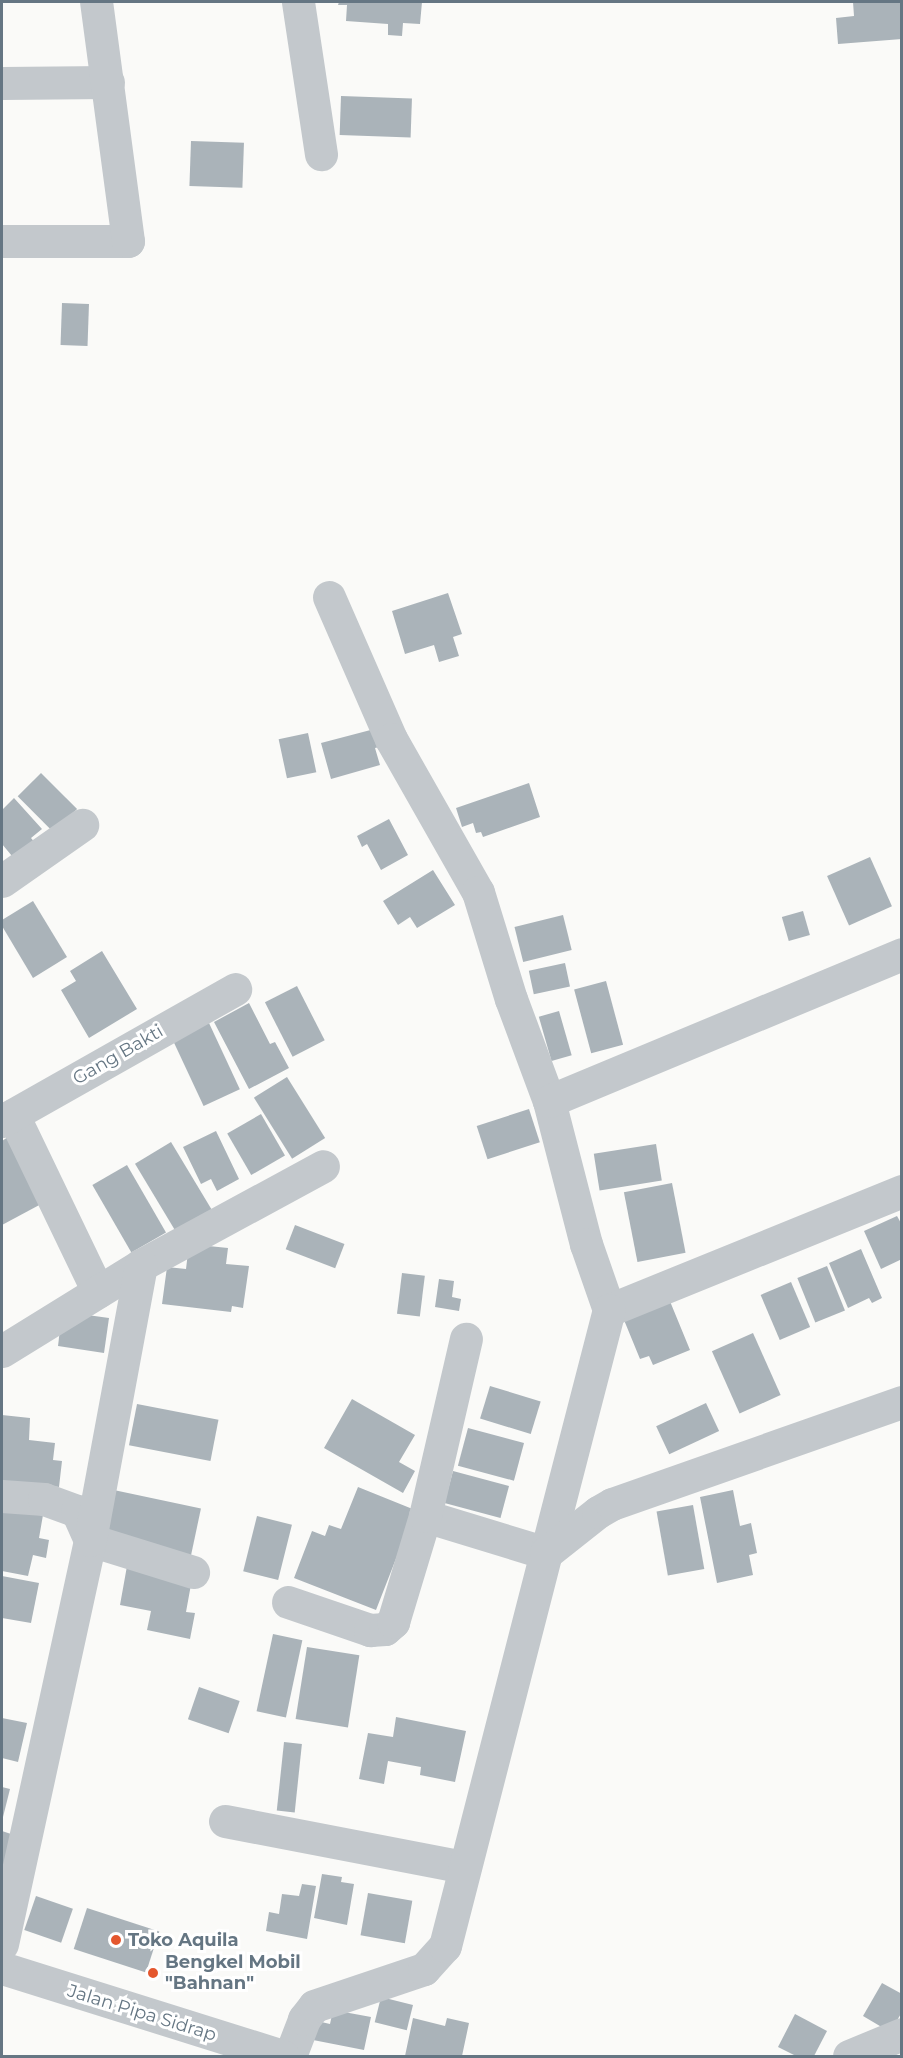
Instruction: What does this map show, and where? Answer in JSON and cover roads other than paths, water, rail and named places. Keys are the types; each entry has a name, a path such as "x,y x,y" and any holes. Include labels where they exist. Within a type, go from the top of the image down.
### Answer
{"street":[{"path":"2,241 128,241 96,2"},
{"path":"298,2 321,154"},
{"path":"2,83 108,82"},
{"path":"290,2056 304,2019 314,2006 424,1968 437,1958 445,1946 609,1310 586,1244 549,1101 511,999 478,892 391,739 329,597"},
{"path":"2,881 82,825"},
{"path":"549,1101 902,954"},
{"name":"Gang Bakti","path":"7,1118 235,989"},
{"path":"7,1118 98,1292"},
{"path":"2,1351 141,1265 323,1166"},
{"path":"609,1310 902,1191"},
{"path":"2,1944 90,1540 141,1265"},
{"path":"288,1602 370,1630 385,1629 393,1623 425,1516 466,1339"},
{"path":"546,1553 598,1512 612,1504 902,1402"},
{"path":"2,1496 44,1498 77,1511 90,1540 193,1572"},
{"path":"425,1516 546,1553"},
{"path":"225,1821 465,1867"},
{"name":"Jalan Pipa Sidrap","path":"2,1968 283,2056"},
{"path":"849,2056 902,2034"}],"place":[{"name":"Toko Aquila","path":"116,1940"},
{"name":"Bengkel Mobil \"Bahnan\"","path":"153,1973"}]}
